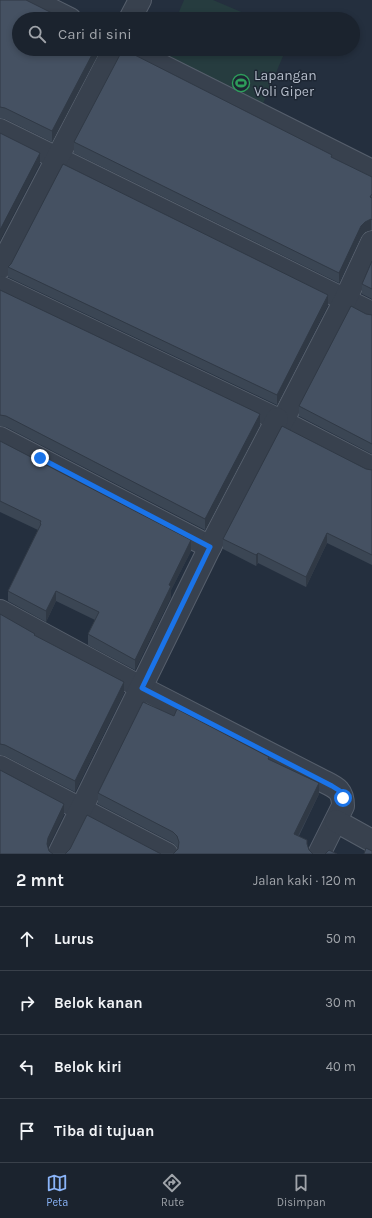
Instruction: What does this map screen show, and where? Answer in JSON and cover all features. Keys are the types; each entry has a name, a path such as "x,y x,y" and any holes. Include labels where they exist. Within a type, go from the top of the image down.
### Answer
{"street":[{"path":"32,0 56,12"},
{"path":"134,12 140,0"},
{"path":"0,268 110,56"},
{"path":"143,56 372,171"},
{"path":"0,130 372,313"},
{"path":"59,854 142,688 210,547 345,300 372,242"},
{"path":"0,287 280,420 372,468"},
{"path":"0,438 210,547"},
{"path":"0,611 142,688 312,775 340,791 343,798 343,806 319,854"},
{"path":"0,767 168,854"},
{"path":"336,821 372,841"}],"green space":[{"path":"184,0 213,0 241,12 179,12"},
{"name":"Lapangan Voli Giper","path":"160,56 283,56 262,106 158,59"}],"building":[{"path":"0,0 26,0 50,12 12,12 12,56 91,56 52,131 0,107"},
{"path":"119,56 137,56 332,155 331,157 372,177 372,194 370,197 372,198 372,220 371,219 365,222 361,226 339,273 74,142"},
{"path":"0,133 40,153 0,230"},
{"path":"63,164 328,295 277,395 8,267 11,264"},
{"path":"372,261 372,289 362,284"},
{"path":"0,290 260,414 205,519 6,416 0,415"},
{"path":"351,306 366,314 372,315 372,444 299,406"},
{"path":"282,426 366,469 372,470 372,555 327,533 306,577 258,553 256,555 223,539"},
{"path":"0,441 191,540 169,585 171,586 135,660 88,634 99,612 56,591 46,611 8,591 41,524 41,521 0,501"},
{"path":"0,614 35,634 34,635 124,682 75,781 5,745 0,744"},
{"path":"143,702 174,716 177,709 269,757 268,759 319,783 294,834 307,840 309,850 313,854 173,854 178,849 179,842 177,836 173,832 98,793"},
{"path":"0,770 64,804 48,838 47,844 49,851 53,854 0,854"},
{"path":"87,815 161,854 65,854 70,849"},
{"path":"366,848 372,851 372,854 364,854"},
{"path":"329,850 337,854 325,854"}],"place":[{"name":"Lapangan Voli Giper","path":"241,83"}],"route":[{"path":"40,458 210,547 142,688 332,786 340,791 343,798"}]}
